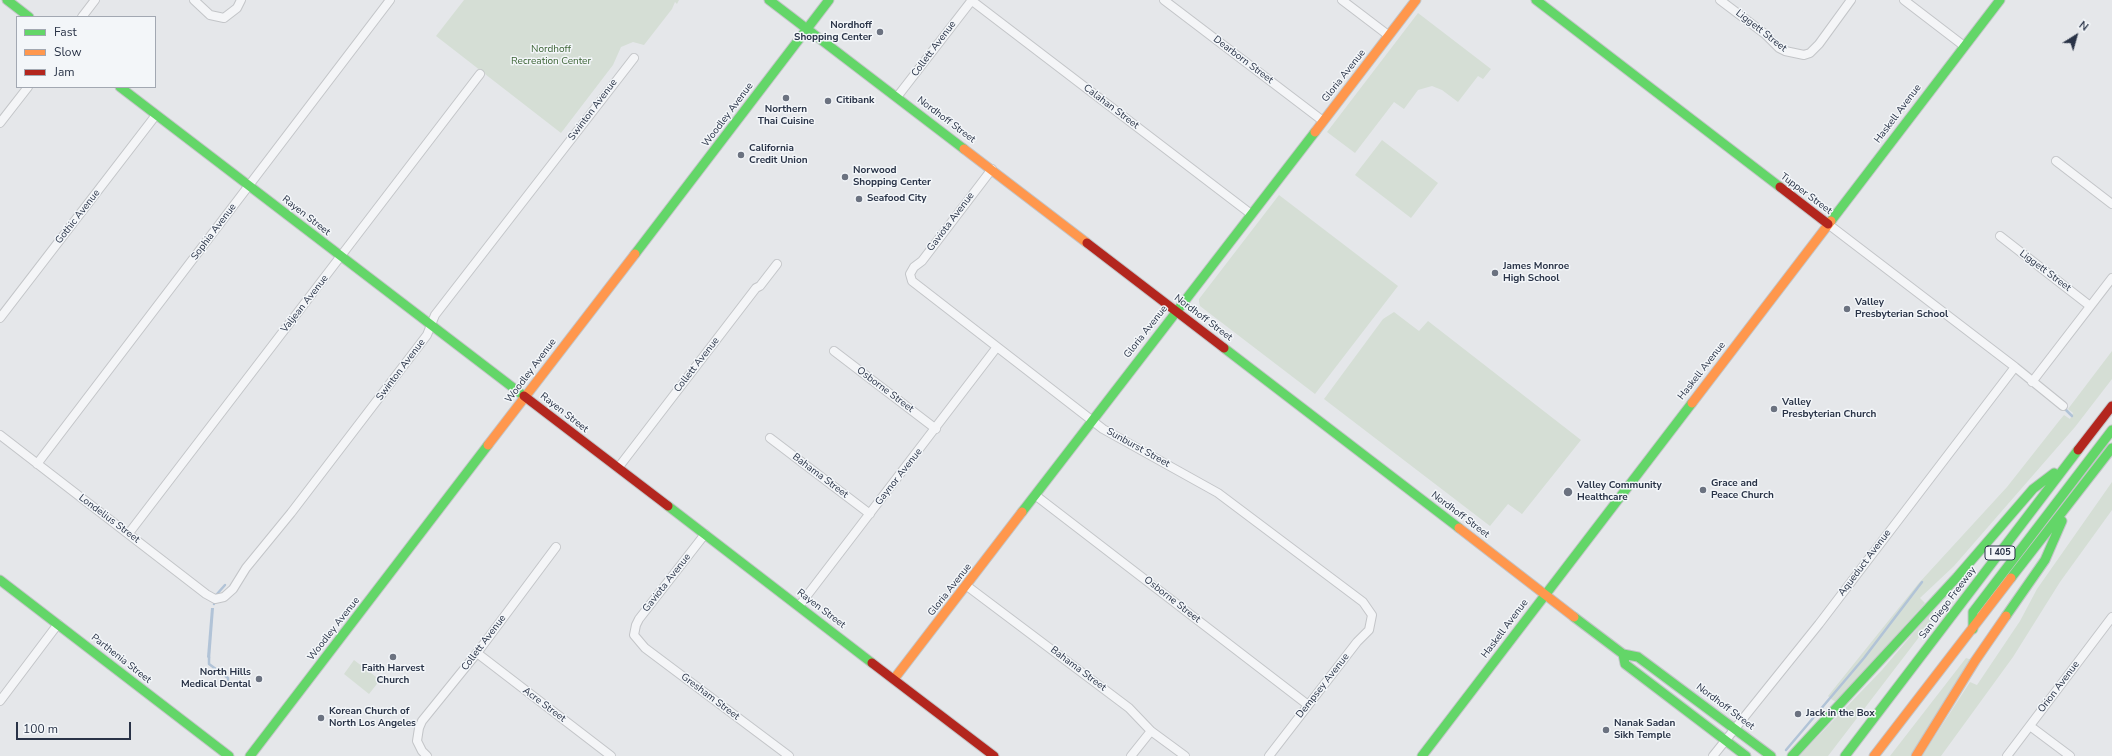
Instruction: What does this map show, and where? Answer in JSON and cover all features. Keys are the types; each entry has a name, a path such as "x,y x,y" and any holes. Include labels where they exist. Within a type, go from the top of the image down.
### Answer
{"main road":[{"path":"7,0 28,16"},
{"name":"Nordhoff Street","path":"769,0 1546,593 1623,654 1638,657 1771,756"},
{"name":"Woodley Avenue","path":"250,756 829,0"},
{"name":"Gloria Avenue","path":"894,679 1416,0"},
{"name":"Tupper Street","path":"1536,0 1828,224"},
{"name":"Haskell Avenue","path":"1422,756 2000,0"},
{"name":"Rayen Street","path":"121,88 994,756"},
{"name":"San Diego Freeway","path":"1845,756 2112,406"},
{"path":"1930,645 1944,641 2112,420"},
{"path":"1973,629 1973,612 2112,430"},
{"name":"I 405","path":"1874,756 2112,448"},
{"path":"1792,756 1957,578 2033,489 2069,462"},
{"path":"1916,756 1975,661 2045,560 2072,500"},
{"name":"Parthenia Street","path":"0,580 229,756"},
{"name":"Nordhoff Street","path":"1623,654 1626,664 1746,756"}],"street":[{"path":"83,16 95,0"},
{"path":"194,0 210,15 224,18 237,8 241,0"},
{"name":"Sophia Avenue","path":"37,464 390,0"},
{"name":"Collett Avenue","path":"897,97 972,0"},
{"name":"Calahan Street","path":"972,0 1251,214"},
{"name":"Dearborn Street","path":"1164,0 1323,121"},
{"path":"1342,0 1388,36"},
{"name":"Liggett Street","path":"1720,0 1765,34 1779,48 1785,51 1804,55 1810,53 1819,44 1851,0"},
{"path":"1904,0 1964,46"},
{"name":"Swinton Avenue","path":"219,599 233,589 242,574 291,513 427,335 436,315 634,58"},
{"name":"Valjean Avenue","path":"129,533 480,74"},
{"path":"0,123 27,88"},
{"name":"Gothic Avenue","path":"0,318 156,115"},
{"path":"2056,161 2112,204"},
{"name":"Gaviota Avenue","path":"910,274 914,267 922,261 992,169"},
{"name":"Tupper Street","path":"1828,224 2015,367 2063,406"},
{"name":"Liggett Street","path":"2000,236 2090,306"},
{"name":"Collett Avenue","path":"618,468 752,294 777,264"},
{"name":"Sunburst Street","path":"910,274 915,284 1103,428 1218,493 1363,602 1372,615"},
{"path":"2032,382 2112,278"},
{"name":"Gaynor Avenue","path":"800,606 997,347"},
{"name":"Osborne Street","path":"834,351 936,429"},
{"name":"Aqueduct Avenue","path":"1713,756 1725,739 1819,624 2015,367"},
{"name":"Londelius Street","path":"0,435 129,533 210,598 219,599"},
{"name":"Bahama Street","path":"770,438 870,514"},
{"name":"Osborne Street","path":"1035,495 1308,705"},
{"name":"Gaviota Avenue","path":"634,635 639,619 705,534"},
{"name":"Collett Avenue","path":"427,756 417,741 418,728 422,721 477,653 556,547"},
{"name":"Bahama Street","path":"967,586 1129,708 1151,731 1185,756"},
{"name":"Dempsey Avenue","path":"1269,756 1357,642 1369,630 1372,615"},
{"name":"Orion Avenue","path":"2007,756 2112,617"},
{"path":"0,701 58,624"},
{"name":"Gresham Street","path":"634,635 645,648 789,756"},
{"name":"Acre Street","path":"477,653 611,756"},
{"path":"2030,726 2070,756"},
{"path":"1132,756 1151,731"}],"green space":[{"name":"Nordhoff Recreation Center","path":"464,0 679,0 677,4 675,2 672,9 644,45 633,42 621,47 613,65 561,133 436,36"},
{"path":"1418,13 1491,69 1483,79 1478,76 1458,102 1442,90 1432,86 1418,90 1404,109 1394,102 1355,153 1327,132"},
{"path":"1382,140 1438,183 1411,218 1355,175"},
{"path":"1279,195 1398,286 1315,394 1200,306 1199,302 1199,299"},
{"path":"1394,312 1419,331 1428,321 1581,440 1522,514 1508,504 1490,526 1324,399 1383,319"},
{"path":"2112,351 2112,379 2075,427 1954,566 1920,598 1925,603 1836,702 1831,699 1828,696 1918,584 2007,487 2064,415 2070,419 2073,413 2068,409"},
{"path":"2112,482 2112,510 2060,582 2013,657 1941,756 1922,756 1970,682 1977,685 2020,621 2037,589"},
{"path":"1932,611 1936,615 1828,756 1799,756 1882,670"},
{"path":"1966,658 1972,660 1910,756 1890,756"},
{"path":"354,660 380,680 369,694 344,674"}],"water":[{"path":"211,608 214,608 210,660 207,657"}],"waterway":[{"path":"2064,408 2072,416"},
{"path":"1786,750 1864,658 1922,582"},
{"path":"214,604 217,594 225,585"},
{"path":"209,657 209,664 228,678 228,680"}],"traffic: fast":[{"path":"7,0 28,16"},
{"path":"769,0 964,149"},
{"path":"635,254 829,0"},
{"path":"1536,0 1780,187"},
{"path":"1831,221 2000,0"},
{"path":"121,88 524,396"},
{"path":"1022,512 1315,132"},
{"path":"1224,348 1459,528"},
{"path":"1422,756 1692,403"},
{"path":"1973,629 1973,612 2112,430"},
{"path":"250,756 488,445"},
{"path":"2011,578 2112,448"},
{"path":"1845,756 2078,450"},
{"path":"1792,756 1957,577 2033,489 2054,473"},
{"path":"668,506 872,663"},
{"path":"2006,616 2045,560 2062,521"},
{"path":"0,580 229,756"},
{"path":"1574,617 1623,654 1638,657 1771,756"},
{"path":"1623,654 1625,664 1746,756"}],"traffic: slow":[{"path":"1315,132 1416,0"},
{"path":"964,149 1087,243"},
{"path":"1692,403 1831,221"},
{"path":"488,445 635,254"},
{"path":"894,679 1022,512"},
{"path":"1459,528 1574,617"},
{"path":"1874,756 2011,578"},
{"path":"1916,756 1975,661 2006,616"}],"traffic: jam":[{"path":"1780,187 1828,224"},
{"path":"1087,243 1224,348"},
{"path":"524,396 668,506"},
{"path":"2078,450 2112,406"},
{"path":"872,663 994,756"}],"place":[{"name":"Nordhoff Shopping Center","path":"880,32"},
{"name":"Northern Thai Cuisine","path":"786,98"},
{"name":"Citibank","path":"828,101"},
{"name":"California Credit Union","path":"741,155"},
{"name":"Norwood Shopping Center","path":"845,177"},
{"name":"Seafood City","path":"859,199"},
{"name":"James Monroe High School","path":"1495,273"},
{"name":"Valley Presbyterian School","path":"1847,309"},
{"name":"Valley Presbyterian Church","path":"1774,409"},
{"name":"Grace and Peace Church","path":"1703,490"},
{"name":"Valley Community Healthcare","path":"1568,492"},
{"name":"Faith Harvest Church","path":"393,657"},
{"name":"North Hills Medical Dental","path":"259,679"},
{"name":"Jack in the Box","path":"1798,714"},
{"name":"Korean Church of North Los Angeles","path":"321,718"},
{"name":"Nanak Sadan Sikh Temple","path":"1606,730"}]}
